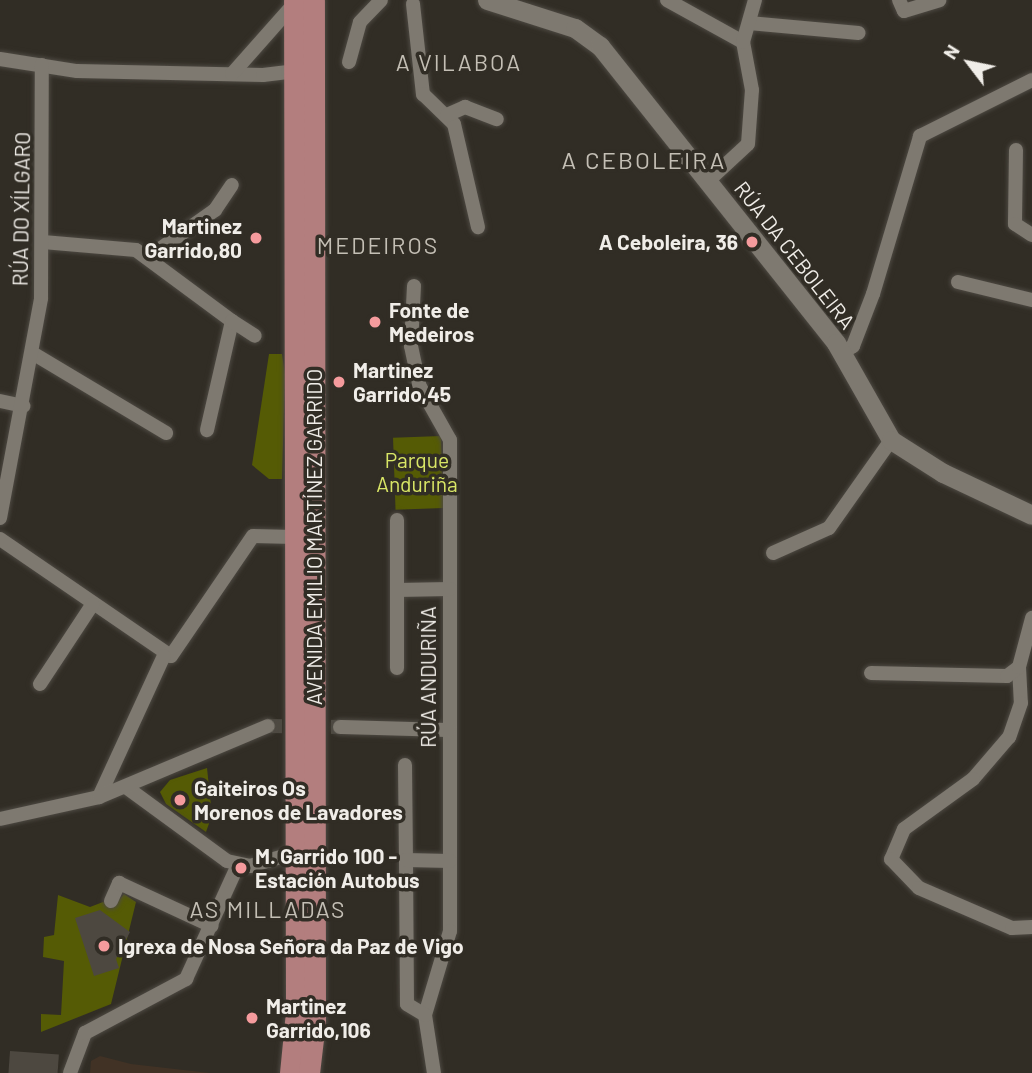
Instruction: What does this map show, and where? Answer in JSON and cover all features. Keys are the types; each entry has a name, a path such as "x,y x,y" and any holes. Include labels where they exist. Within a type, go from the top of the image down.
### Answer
{"main road":[{"name":"AVENIDA EMILIO MARTÍNEZ GARRIDO","path":"300,2 313,46 314,844 309,1073"},
{"name":"AVENIDA EMILIO MARTÍNEZ GARRIDO","path":"295,1030 294,537 288,77 300,2"},
{"path":"284,1073 295,1030"},
{"path":"290,1073 295,1030"}],"street":[{"path":"349,62 360,22 381,0"},
{"name":"RÚA DA CEBOLEIRA","path":"487,0 589,37 708,181 842,353 891,440 943,474 1032,515"},
{"path":"667,0 743,42"},
{"path":"708,181 748,144 752,90 743,42 755,0"},
{"path":"899,0 904,11 939,0"},
{"path":"414,1 423,94 429,106 447,115 478,227"},
{"path":"232,74 300,2"},
{"path":"749,23 859,33"},
{"path":"0,59 42,65 288,77 313,46"},
{"name":"RÚA DO XÍLGARO","path":"0,518 34,354 43,242 42,65"},
{"path":"842,353 853,346 870,304 920,136 1032,80"},
{"path":"447,115 465,107 497,120"},
{"path":"1016,149 1015,224 1032,235"},
{"path":"150,256 215,210 232,185"},
{"path":"43,242 121,246 150,256 255,336"},
{"path":"958,282 1032,300"},
{"name":"RÚA ANDURIÑA","path":"414,286 411,346 419,384 450,440 450,931 425,1015 435,1073"},
{"path":"207,429 232,321"},
{"path":"34,354 166,433"},
{"path":"0,401 23,405"},
{"path":"774,553 829,528 891,440"},
{"path":"397,520 397,668"},
{"path":"99,797 164,656 181,649 253,536 294,537"},
{"path":"0,539 164,656"},
{"path":"397,590 450,589"},
{"path":"40,684 92,606"},
{"path":"1032,618 1019,667 1021,703 1009,737 973,779 904,829 891,859 919,888 1012,928 1032,927"},
{"path":"871,673 971,679 1007,676 1019,667"},
{"path":"0,819 99,797 268,726"},
{"path":"340,727 449,730"},
{"path":"405,765 407,1004 425,1015"},
{"path":"126,787 238,864 294,853 314,844"},
{"path":"406,860 450,861"},
{"path":"70,1073 85,1034 186,978 238,864"},
{"path":"111,901 119,883 212,926"}],"shaded area":[{"path":"100,1056 131,1064 210,1073 90,1073 91,1061"}],"green space":[{"path":"269,354 282,354 285,374 282,479 269,479 252,465"},
{"name":"Parque Anduriña","path":"441,436 444,508 396,510 393,438"},
{"path":"207,768 212,815 206,832 166,804 160,792 170,780"},
{"path":"124,894 136,902 111,1004 41,1032 41,1014 61,1015 64,961 43,957 44,937 54,935 58,895 90,907 103,902 114,906"}],"building":[{"name":"Igrexa de Nosa Señora da Paz de Vigo","path":"100,910 130,932 116,959 119,968 94,976 75,918"},
{"path":"10,1051 59,1054 58,1073 8,1073"}],"tunnel":[{"path":"268,726 340,727"}],"place":[{"name":"Martinez Garrido,80","path":"256,238"},
{"name":"A Ceboleira, 36","path":"752,242"},
{"name":"Fonte de Medeiros","path":"375,322"},
{"name":"Martinez Garrido,45","path":"339,382"},
{"name":"Gaiteiros Os Morenos de Lavadores","path":"180,800"},
{"name":"M. Garrido 100 - Estación Autobus","path":"241,868"},
{"name":"Igrexa de Nosa Señora da Paz de Vigo","path":"104,946"},
{"name":"Martinez Garrido,106","path":"252,1018"}],"district":[{"name":"A VILABOA","path":"459,62"},
{"name":"A CEBOLEIRA","path":"644,160"},
{"name":"MEDEIROS","path":"378,245"},
{"name":"AS MILLADAS","path":"268,909"}]}
